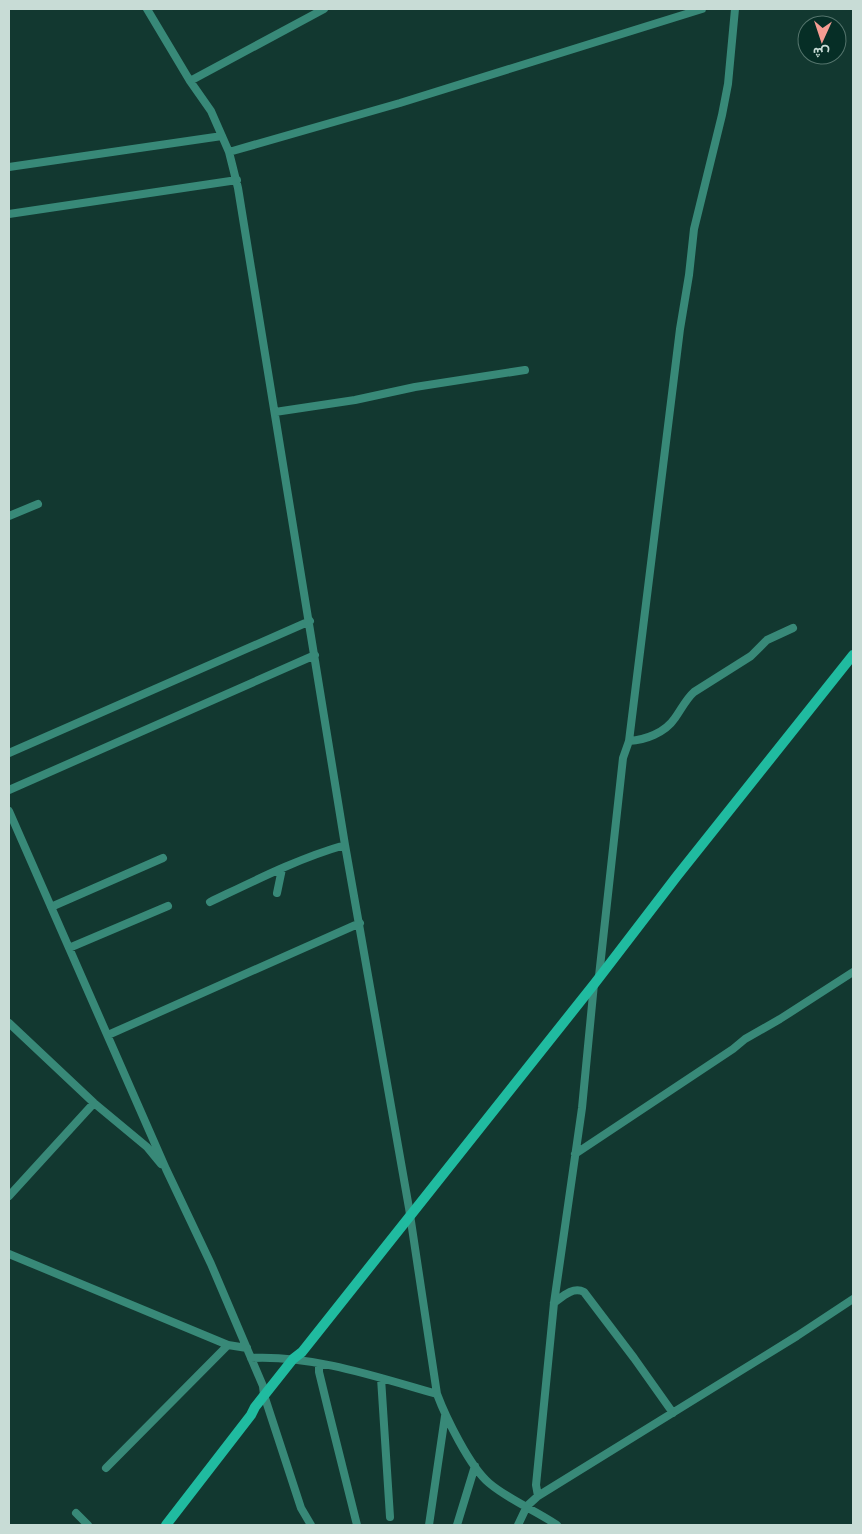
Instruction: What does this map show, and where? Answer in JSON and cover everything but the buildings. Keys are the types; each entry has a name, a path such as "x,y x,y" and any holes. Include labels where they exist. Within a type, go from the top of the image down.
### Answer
{"main road":[{"path":"166,1525 251,1415 259,1411 268,1392 299,1357 853,655"}],"street":[{"path":"147,9 190,81 211,111 229,152 237,180 346,845 410,1216 437,1394 445,1416 474,1466 488,1482 557,1525"},
{"path":"190,81 324,9"},
{"path":"229,152 400,103 702,9"},
{"path":"538,1496 536,1485 554,1303 582,1108 623,758 629,741 645,601 694,229 728,84 735,9"},
{"path":"9,167 222,136"},
{"path":"9,214 237,180"},
{"path":"275,412 525,370"},
{"path":"9,516 38,504"},
{"path":"9,753 310,621"},
{"path":"629,741 648,739 664,728 674,720 694,692 751,656 767,640 793,628"},
{"path":"9,790 315,655"},
{"path":"9,811 166,1169 268,1392 307,1524"},
{"path":"210,902 282,869 346,845"},
{"path":"51,908 163,858"},
{"path":"277,893 282,869"},
{"path":"69,948 168,906"},
{"path":"108,1035 360,923"},
{"path":"575,1154 733,1049 745,1039 853,972"},
{"path":"9,1023 94,1103 147,1148 166,1169"},
{"path":"9,1196 94,1103"},
{"path":"9,1254 228,1345 247,1348"},
{"path":"554,1303 573,1291 580,1290 584,1292 673,1413"},
{"path":"518,1525 527,1506 538,1496 853,1299"},
{"path":"106,1468 228,1345"},
{"path":"251,1358 299,1357 319,1364 381,1378 437,1394"},
{"path":"319,1364 319,1372 357,1525"},
{"path":"381,1378 390,1517"},
{"path":"429,1525 445,1416"},
{"path":"457,1525 474,1466"},
{"path":"76,1513 88,1525"}]}
